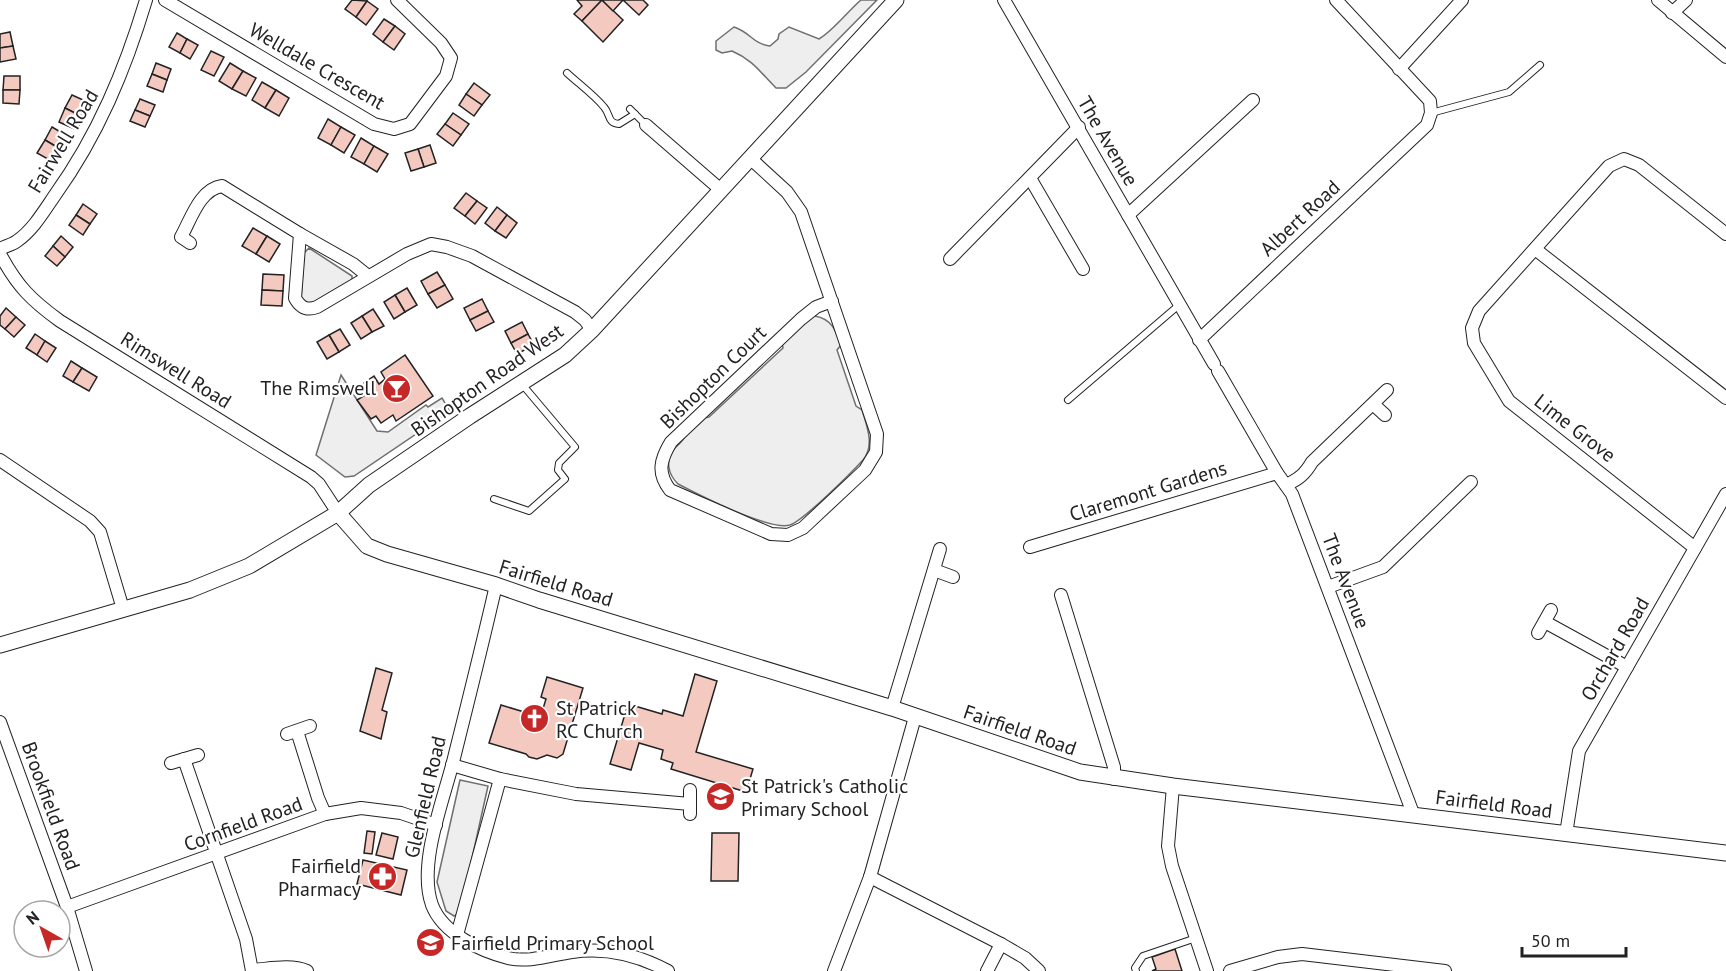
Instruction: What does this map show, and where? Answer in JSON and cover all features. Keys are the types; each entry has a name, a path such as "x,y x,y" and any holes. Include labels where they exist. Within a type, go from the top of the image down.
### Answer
{"street":[{"name":"Fairwell Road","path":"0,249 17,241 34,225 78,162 114,95 146,0"},
{"name":"Welldale Crescent","path":"165,0 374,124 394,129 410,124 446,76 451,58 441,43 397,0"},
{"name":"Bishopton Road West","path":"0,645 190,590 249,566 338,513 369,485 565,355 592,330 896,0"},
{"name":"The Avenue","path":"1004,0 1276,473 1292,494 1414,816"},
{"path":"1399,69 1462,0"},
{"path":"1658,0 1726,57"},
{"path":"1672,13 1686,0"},
{"path":"1339,1 1430,101 1431,113"},
{"path":"1128,215 1253,100"},
{"name":"Albert Road","path":"1199,340 1427,125 1431,113"},
{"path":"646,125 721,190"},
{"path":"950,258 1078,127"},
{"name":"Bishopton Court","path":"750,158 787,192 801,212 832,301 877,434 876,452 865,470 803,528 788,535 771,534 670,490 664,483 661,469 663,455 671,442 801,319 816,307 832,301"},
{"path":"1726,234 1639,165 1624,159 1610,166 1535,249 1726,398"},
{"path":"1030,177 1083,268"},
{"path":"190,243 181,237 206,192 214,187 222,186 353,264 368,276"},
{"path":"300,234 295,298 303,308 310,310 317,307 368,276 431,244 471,256 563,305 585,320 592,330"},
{"name":"Lime Grove","path":"1535,249 1479,311 1472,328 1474,343 1509,401 1695,548"},
{"name":"Rimswell Road","path":"0,254 12,277 34,302 60,321 312,477 338,513"},
{"path":"1286,484 1298,480 1306,473 1312,462 1387,390"},
{"path":"1373,404 1385,415"},
{"path":"0,460 90,521 100,532 123,609"},
{"name":"Claremont Gardens","path":"1030,547 1276,473"},
{"path":"1328,587 1383,567 1471,482"},
{"name":"Orchard Road","path":"1566,834 1580,751 1726,494"},
{"name":"Fairfield Road","path":"338,513 367,546 892,708 1080,772 1114,779 1726,853"},
{"path":"892,708 939,549"},
{"path":"934,570 953,577"},
{"name":"Glenfield Road","path":"496,585 436,825 426,881 433,907 457,935 484,950 510,958 528,960 574,952 604,950 653,963 668,971"},
{"path":"1061,595 1114,767 1114,779"},
{"path":"1538,633 1548,616 1627,667"},
{"path":"834,971 870,877 915,717"},
{"name":"Brookfield Road","path":"0,722 64,899"},
{"path":"310,726 292,733 325,814"},
{"path":"171,763 198,754"},
{"path":"184,759 246,939 252,971 277,968 307,971"},
{"path":"452,765 576,794 690,809 690,790"},
{"path":"457,935 500,778"},
{"path":"1173,786 1168,846 1172,866 1207,971"},
{"name":"Cornfield Road","path":"72,905 325,814 361,808 401,813 436,825"},
{"path":"870,877 1001,944 1025,958 1039,971"},
{"name":"Brookfield Road","path":"72,924 86,971"},
{"path":"987,971 1001,944"},
{"path":"1230,971 1278,957 1302,954 1342,965 1445,971"}],"lane":[{"path":"1431,113 1509,92 1540,65"},
{"path":"567,73 606,108 610,121 613,123 619,124 633,111 646,125"},
{"path":"1068,400 1179,305"},
{"path":"494,499 529,511 565,479 558,470 559,463 575,447 521,383"},
{"path":"1136,971 1135,968 1143,956 1196,938"}],"shaded area":[{"path":"861,0 877,0 806,72 786,88 776,88 745,58 732,51 722,53 716,50 716,41 734,27 759,43 770,46 778,39 779,34 789,27 819,39"},
{"path":"309,248 352,276 352,280 313,303 306,304 301,299 304,253"},
{"path":"815,316 829,323 835,330 841,345 837,350 856,406 862,410 868,429 869,448 863,460 816,506 790,525 767,523 751,518 678,484 670,472 669,458 691,427 701,419 709,417 783,348 782,342 809,318"},
{"path":"341,375 377,431 388,432 426,405 428,407 442,398 450,411 354,476 345,477 316,455"},
{"path":"460,780 488,786 460,912 454,916 446,911 437,882"}],"building":[{"path":"352,0 367,1 356,17 345,9"},
{"path":"577,0 602,0 582,21 574,14 582,6"},
{"path":"602,0 623,20 603,42 582,21"},
{"path":"602,0 623,0 613,11"},
{"path":"623,0 643,0 648,5 639,15"},
{"path":"367,1 378,9 366,25 356,17"},
{"path":"384,19 395,26 383,42 373,34"},
{"path":"395,26 405,34 394,50 383,42"},
{"path":"10,32 13,46 0,48 0,34"},
{"path":"177,33 187,39 180,53 169,47"},
{"path":"187,39 198,45 190,59 180,53"},
{"path":"13,46 16,59 0,62 0,48"},
{"path":"211,51 224,57 214,76 201,70"},
{"path":"156,63 171,69 167,80 152,74"},
{"path":"230,63 243,71 232,89 219,81"},
{"path":"243,71 256,78 246,96 232,89"},
{"path":"152,74 167,80 163,92 147,86"},
{"path":"4,76 20,76 20,90 3,90"},
{"path":"262,82 276,90 265,108 252,100"},
{"path":"474,83 490,95 482,105 466,94"},
{"path":"3,90 20,90 19,104 3,103"},
{"path":"276,90 289,98 279,116 265,108"},
{"path":"466,94 482,105 474,116 459,105"},
{"path":"72,95 90,103 83,117 65,108"},
{"path":"140,99 155,105 150,116 135,110"},
{"path":"65,108 83,117 77,130 59,122"},
{"path":"135,110 150,116 145,127 130,121"},
{"path":"453,113 469,124 461,135 445,124"},
{"path":"328,119 341,127 331,145 318,138"},
{"path":"445,124 461,135 453,146 437,134"},
{"path":"52,127 69,137 62,150 45,140"},
{"path":"341,127 355,135 344,153 331,145"},
{"path":"361,138 374,146 364,164 351,157"},
{"path":"45,140 62,150 55,163 37,153"},
{"path":"430,145 436,163 424,167 418,149"},
{"path":"374,146 388,154 377,172 364,164"},
{"path":"418,149 424,167 411,171 405,153"},
{"path":"466,193 477,201 465,216 454,208"},
{"path":"477,201 487,208 475,224 465,216"},
{"path":"83,204 97,214 90,224 76,215"},
{"path":"497,207 507,215 495,231 485,223"},
{"path":"76,215 90,224 83,235 69,225"},
{"path":"507,215 517,223 506,238 495,231"},
{"path":"253,228 267,236 256,254 242,246"},
{"path":"61,236 73,247 65,257 53,246"},
{"path":"267,236 280,244 269,262 256,254"},
{"path":"53,246 65,257 57,266 45,256"},
{"path":"437,272 445,285 428,294 421,281"},
{"path":"263,274 284,275 283,291 262,290"},
{"path":"445,285 453,299 437,308 428,294"},
{"path":"407,288 417,305 405,312 395,295"},
{"path":"262,290 283,291 282,306 261,305"},
{"path":"395,295 405,312 394,319 384,302"},
{"path":"482,299 488,311 470,320 464,308"},
{"path":"6,308 16,317 5,329 0,325 0,316"},
{"path":"373,309 384,326 372,332 362,316"},
{"path":"488,311 494,322 476,331 470,320"},
{"path":"362,316 372,332 361,339 351,323"},
{"path":"16,317 25,325 14,337 5,329"},
{"path":"522,322 528,334 511,343 505,331"},
{"path":"340,329 350,345 339,352 329,335"},
{"path":"35,334 45,341 37,355 26,348"},
{"path":"528,334 534,345 517,354 511,343"},
{"path":"329,335 339,352 327,359 317,342"},
{"path":"45,341 56,348 47,362 37,355"},
{"name":"The Rimswell","path":"405,355 433,396 396,421 393,415 381,423 376,416 371,419 357,400 370,392 364,383 374,376 379,384 385,379 381,372"},
{"path":"71,361 82,368 73,382 63,376"},
{"path":"82,368 97,377 89,391 73,382"},
{"path":"376,668 392,673 382,710 387,712 381,739 360,731"},
{"path":"695,674 717,681 696,752 753,769 746,792 671,769 673,763 661,759 663,750 639,743 631,770 610,764 628,704 662,714 663,710 683,716"},
{"name":"St Patrick RC Church","path":"547,677 583,688 563,754 557,758 547,755 537,759 489,743 501,705 534,715 542,712 546,699 541,697"},
{"path":"367,831 375,832 372,854 364,853"},
{"path":"382,833 398,837 393,859 376,855"},
{"path":"712,833 739,833 738,881 711,881"},
{"name":"Fairfield Pharmacy","path":"363,860 407,870 401,895 357,884"},
{"path":"1175,949 1182,971 1152,971 1156,969 1152,957"}],"place":[{"name":"The Rimswell","path":"397,388"},
{"name":"St Patrick RC Church","path":"535,719"},
{"name":"St Patrick's Catholic Primary School","path":"720,797"},
{"name":"Fairfield Pharmacy","path":"382,877"},
{"name":"Fairfield Primary School","path":"430,943"}]}
